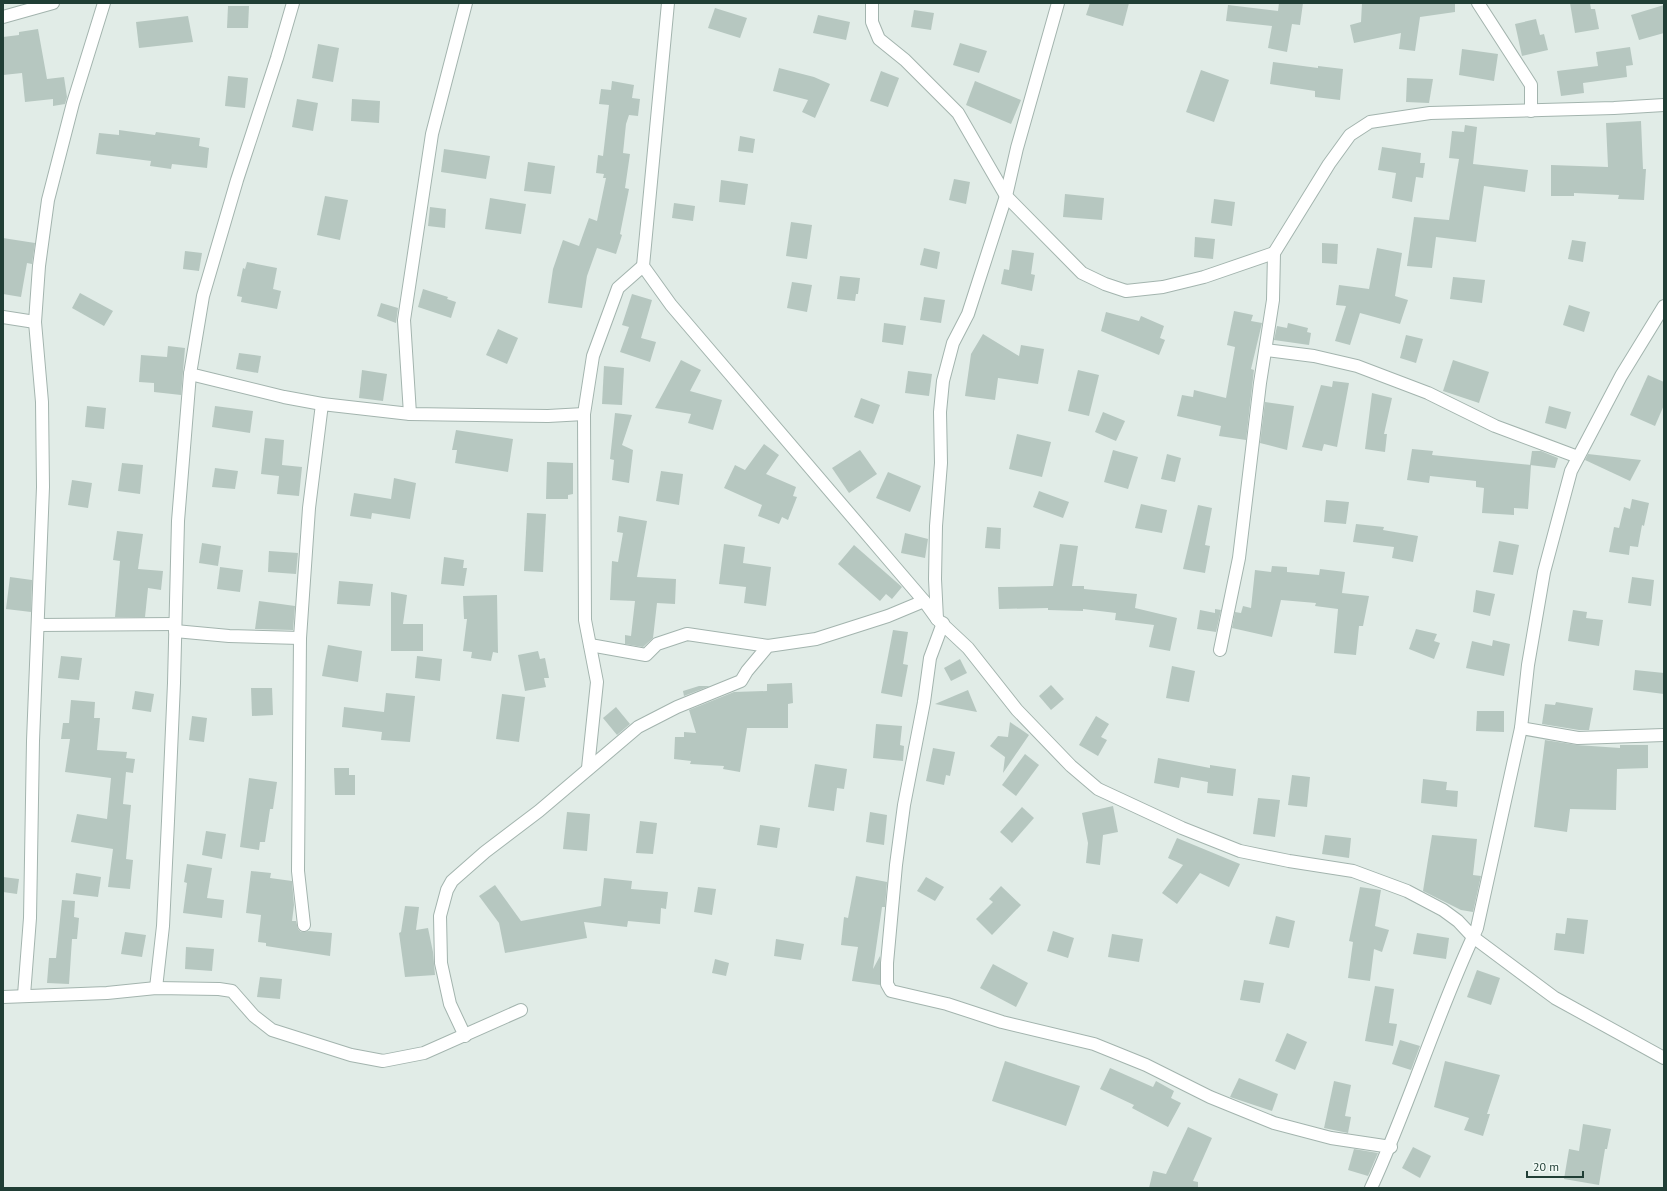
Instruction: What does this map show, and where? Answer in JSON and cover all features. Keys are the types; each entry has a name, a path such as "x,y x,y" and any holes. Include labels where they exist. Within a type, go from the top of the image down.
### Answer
{"street":[{"path":"3,17 54,3"},
{"path":"24,995 30,918 33,741 39,625 43,487 42,402 35,322 39,266 48,200 73,103 104,3"},
{"path":"156,988 163,926 178,521 190,374 203,296 237,180 277,58 293,3"},
{"path":"410,414 405,353 405,313 432,134 466,3"},
{"path":"668,3 643,266 671,305 940,621 968,648 1017,710 1070,766 1098,789 1154,816 1240,851 1289,861 1352,871 1407,891 1443,910 1458,921 1473,937 1555,998 1664,1058"},
{"path":"872,3 872,22 879,39 905,60 958,113 981,150 1006,196 1082,273 1105,284 1126,290 1163,287 1204,277 1274,253"},
{"path":"1058,3 1017,148 1006,196 968,314 953,343 943,381 940,412 941,463 936,526 935,579 940,621 930,658 924,702 904,805 896,865 887,963 887,984 891,991 948,1004 1002,1022 1094,1044 1146,1065 1210,1097 1274,1123 1332,1138 1391,1146"},
{"path":"1478,3 1531,84 1530,111"},
{"path":"1220,650 1239,558 1260,383 1273,300 1274,253 1325,171 1350,136 1370,122 1430,114 1664,105"},
{"path":"588,768 597,682 585,620 584,414 593,356 618,288 643,266"},
{"path":"1372,1188 1391,1146 1459,966 1477,928 1521,728 1528,665 1544,572 1571,471 1621,376 1664,306"},
{"path":"3,317 35,322"},
{"path":"1266,350 1314,356 1357,366 1428,393 1495,426 1578,457"},
{"path":"190,374 284,397 322,404 410,414 548,416 584,414"},
{"path":"304,925 298,871 300,638 309,508 322,404"},
{"path":"590,645 646,655 657,644 687,634 768,646 816,639 888,616 924,601"},
{"path":"39,625 175,628 230,636 300,638"},
{"path":"465,1036 450,1004 441,963 440,916 447,890 452,882 475,861 539,811 638,727 677,707 741,681 747,671 768,646"},
{"path":"1521,728 1578,738 1664,735"},
{"path":"3,997 107,993 156,988 219,989 232,991 254,1016 272,1030 350,1055 383,1061 424,1053 521,1010"}],"building":[{"path":"1090,3 1129,3 1123,26 1086,15"},
{"path":"1279,3 1303,3 1300,25 1292,24 1287,52 1268,48 1272,26 1226,21 1228,5 1278,11"},
{"path":"1362,3 1455,3 1455,12 1420,17 1415,51 1399,49 1401,33 1354,43 1350,25 1361,22"},
{"path":"1570,3 1590,3 1591,9 1595,9 1599,29 1575,33"},
{"path":"1664,5 1664,33 1639,40 1631,15"},
{"path":"228,6 249,6 248,28 227,28"},
{"path":"715,8 747,18 740,38 708,28"},
{"path":"914,10 934,13 931,30 911,27"},
{"path":"818,15 850,22 846,40 813,33"},
{"path":"188,16 193,42 139,48 136,22"},
{"path":"1536,19 1540,35 1544,34 1548,50 1522,56 1515,24"},
{"path":"38,29 47,79 64,77 67,97 65,104 53,106 53,99 25,102 22,73 3,75 3,37 19,35 19,32"},
{"path":"960,43 987,51 979,73 953,65"},
{"path":"318,44 339,48 333,82 312,78"},
{"path":"1630,47 1633,65 1626,66 1627,77 1583,83 1584,93 1561,96 1557,71 1598,66 1596,52"},
{"path":"1462,49 1498,54 1494,81 1459,75"},
{"path":"1273,62 1318,68 1318,66 1343,69 1340,100 1315,97 1315,91 1270,84"},
{"path":"779,68 814,77 830,84 815,118 802,112 808,100 773,91"},
{"path":"1201,70 1229,80 1214,122 1186,112"},
{"path":"881,71 899,78 888,107 870,101"},
{"path":"228,76 248,78 245,108 225,106"},
{"path":"1407,78 1433,79 1429,103 1406,102"},
{"path":"612,81 634,85 632,98 640,99 638,116 629,115 626,124 623,153 630,154 625,188 629,189 620,234 622,235 616,254 597,248 587,276 582,308 548,303 553,269 563,240 579,246 589,218 597,221 606,178 603,178 604,174 596,173 598,155 603,156 609,105 599,104 601,89 611,90"},
{"path":"975,81 1021,100 1011,124 966,105"},
{"path":"297,99 318,103 313,131 292,127"},
{"path":"352,99 380,101 379,123 351,121"},
{"path":"1641,121 1643,169 1646,169 1644,200 1618,199 1619,195 1574,193 1574,196 1551,196 1551,165 1608,167 1606,123"},
{"path":"1465,125 1477,127 1473,164 1528,170 1525,192 1484,186 1476,242 1436,237 1432,268 1407,266 1414,217 1449,220 1459,159 1449,158 1452,131 1464,132"},
{"path":"119,130 155,135 156,132 200,138 199,146 209,148 207,168 172,164 171,169 150,166 151,161 96,154 99,133 119,135"},
{"path":"740,136 755,139 753,153 738,151"},
{"path":"1382,147 1421,153 1420,163 1425,163 1423,178 1416,177 1412,202 1392,198 1396,173 1378,170"},
{"path":"444,149 490,156 486,179 441,172"},
{"path":"528,162 555,166 551,194 524,191"},
{"path":"954,179 970,182 966,204 949,200"},
{"path":"721,180 748,184 745,205 719,202"},
{"path":"1065,194 1104,198 1102,220 1063,217"},
{"path":"325,196 348,200 340,240 317,235"},
{"path":"490,198 526,204 521,234 485,229"},
{"path":"1214,199 1235,202 1232,226 1211,223"},
{"path":"674,203 695,206 693,221 672,218"},
{"path":"430,207 446,209 445,228 428,226"},
{"path":"791,222 812,225 807,259 786,256"},
{"path":"1195,237 1215,239 1213,259 1194,257"},
{"path":"3,238 35,243 32,264 27,263 21,297 3,294"},
{"path":"1572,240 1586,242 1583,262 1568,259"},
{"path":"1322,243 1338,244 1337,264 1322,263"},
{"path":"924,248 940,252 937,269 920,265"},
{"path":"1377,248 1402,253 1395,296 1408,300 1400,324 1360,313 1350,345 1335,341 1346,306 1336,305 1339,285 1369,289"},
{"path":"1012,250 1034,253 1031,274 1035,275 1032,291 1001,284 1004,269 1009,270"},
{"path":"185,251 202,253 199,271 183,269"},
{"path":"247,262 277,268 273,289 281,291 277,309 241,302 242,297 237,296 243,268 245,269"},
{"path":"840,276 860,278 858,294 856,294 855,301 837,299"},
{"path":"1453,277 1485,280 1482,303 1450,299"},
{"path":"792,282 812,285 807,312 787,308"},
{"path":"423,289 448,297 447,299 456,302 451,318 418,307"},
{"path":"80,293 113,311 104,326 72,308"},
{"path":"632,294 652,300 641,338 656,342 650,362 620,352 629,327 622,325"},
{"path":"924,297 945,300 941,323 920,320"},
{"path":"381,303 398,308 396,323 377,316"},
{"path":"1569,305 1590,312 1584,332 1563,325"},
{"path":"1234,311 1253,315 1251,321 1262,323 1251,369 1254,370 1246,440 1219,436 1221,426 1177,416 1182,395 1193,397 1194,390 1226,398 1235,347 1227,345"},
{"path":"1106,312 1139,321 1141,316 1164,326 1160,338 1165,340 1159,355 1101,331"},
{"path":"884,323 906,326 903,345 882,342"},
{"path":"1288,323 1308,328 1307,332 1311,333 1309,345 1274,340 1277,326 1287,328"},
{"path":"498,329 518,338 507,364 486,355"},
{"path":"983,334 1019,356 1021,345 1044,349 1038,384 998,378 995,400 965,396 971,354"},
{"path":"1406,335 1423,339 1416,363 1400,358"},
{"path":"168,346 185,348 181,395 154,392 154,383 139,382 141,355 167,357"},
{"path":"239,353 261,356 258,373 236,369"},
{"path":"681,360 701,370 690,391 722,400 713,430 688,423 691,414 655,408"},
{"path":"1453,360 1489,372 1479,403 1443,391"},
{"path":"604,366 624,368 622,405 602,404"},
{"path":"362,370 387,374 383,401 359,398"},
{"path":"1078,370 1099,375 1089,416 1068,411"},
{"path":"908,371 932,374 929,396 905,393"},
{"path":"1648,375 1664,382 1664,405 1655,426 1630,415"},
{"path":"1333,381 1349,383 1337,447 1324,444 1322,451 1302,447 1321,385 1332,387"},
{"path":"1372,393 1392,398 1384,434 1387,434 1385,452 1365,449"},
{"path":"861,398 880,405 873,424 854,417"},
{"path":"1265,402 1294,406 1287,450 1260,443"},
{"path":"87,406 106,408 104,429 85,427"},
{"path":"215,406 253,411 250,433 212,427"},
{"path":"1549,406 1571,412 1566,429 1545,423"},
{"path":"1103,412 1125,421 1116,441 1095,432"},
{"path":"615,413 632,415 622,445 633,450 629,483 612,480 614,460 610,459"},
{"path":"456,430 513,439 508,472 455,463 457,450 452,450"},
{"path":"1017,434 1051,442 1042,477 1009,469"},
{"path":"265,438 284,440 282,465 302,467 299,496 277,494 279,476 261,474"},
{"path":"764,444 779,455 766,474 796,487 793,496 797,497 788,520 782,517 779,524 758,516 762,505 724,488 735,465 745,470"},
{"path":"1412,449 1433,451 1432,455 1531,465 1528,509 1514,508 1514,515 1482,513 1484,488 1476,487 1476,481 1430,476 1429,483 1407,480"},
{"path":"860,450 877,474 849,493 832,468"},
{"path":"1113,450 1138,457 1128,489 1104,482"},
{"path":"1532,451 1541,451 1558,458 1555,468 1530,465"},
{"path":"1167,454 1181,458 1175,482 1161,479"},
{"path":"1588,454 1641,460 1630,481 1585,460"},
{"path":"547,462 573,463 573,494 568,495 568,499 546,499"},
{"path":"122,463 143,465 140,494 118,491"},
{"path":"215,468 238,471 235,489 212,487"},
{"path":"661,471 683,474 679,505 656,501"},
{"path":"888,472 921,486 910,512 876,498"},
{"path":"394,478 416,483 410,519 372,513 371,519 350,516 354,493 391,499"},
{"path":"72,480 92,483 88,508 68,505"},
{"path":"1039,491 1069,502 1063,518 1033,507"},
{"path":"1632,499 1649,503 1644,526 1642,525 1638,547 1630,546 1629,555 1609,552 1614,527 1619,528 1624,507 1630,509"},
{"path":"1326,500 1349,502 1346,524 1324,522"},
{"path":"1141,504 1167,510 1162,533 1135,528"},
{"path":"1198,505 1212,508 1205,545 1210,546 1205,573 1183,569"},
{"path":"527,513 546,514 543,572 524,571"},
{"path":"619,516 647,521 637,577 676,579 675,604 657,603 653,638 643,647 625,644 625,635 631,636 635,601 610,600 612,561 618,562 623,533 617,532"},
{"path":"1356,524 1384,527 1383,530 1418,536 1413,562 1392,558 1394,547 1353,542"},
{"path":"987,527 1001,528 1000,549 985,548"},
{"path":"117,531 143,534 138,569 163,571 161,590 148,588 145,617 115,617 120,561 113,560"},
{"path":"905,533 928,539 925,558 901,553"},
{"path":"1499,541 1519,545 1513,575 1493,572"},
{"path":"202,543 221,546 218,566 199,563"},
{"path":"724,544 745,547 743,563 771,567 766,606 744,603 746,587 719,584"},
{"path":"1060,544 1078,546 1072,586 1084,586 1084,589 1137,594 1135,608 1177,618 1170,651 1149,647 1154,625 1115,620 1116,613 1083,609 1083,611 1048,610 1048,608 999,609 998,587 1053,586"},
{"path":"854,545 902,587 892,599 886,594 880,601 838,564"},
{"path":"269,551 298,553 296,574 268,572"},
{"path":"444,557 464,560 463,568 467,568 464,586 441,584"},
{"path":"1272,566 1287,567 1287,572 1319,575 1320,569 1345,572 1342,593 1369,596 1363,626 1359,626 1356,655 1334,653 1338,609 1315,606 1316,603 1281,600 1272,637 1232,628 1235,612 1241,613 1243,606 1251,608 1255,570 1271,572"},
{"path":"220,567 243,570 240,592 217,589"},
{"path":"10,577 32,580 31,612 6,609"},
{"path":"1632,577 1654,580 1651,606 1628,603"},
{"path":"339,581 373,584 370,606 337,604"},
{"path":"1476,590 1495,594 1490,616 1473,612"},
{"path":"391,592 407,595 403,624 423,624 423,651 391,651"},
{"path":"497,595 498,653 493,652 491,661 471,658 472,652 463,651 467,619 464,619 463,596"},
{"path":"259,601 295,606 293,630 255,629"},
{"path":"1215,609 1221,610 1216,632 1197,629 1200,610 1215,613"},
{"path":"1573,610 1587,612 1586,618 1603,620 1599,646 1568,641"},
{"path":"1416,629 1437,634 1434,641 1440,643 1434,659 1409,649"},
{"path":"893,630 908,632 903,664 908,665 902,697 881,693"},
{"path":"1493,640 1510,644 1504,676 1466,668 1472,641 1492,646"},
{"path":"328,645 362,651 358,682 322,676"},
{"path":"538,651 540,659 545,658 549,678 544,678 546,687 525,691 518,655"},
{"path":"61,656 82,658 79,680 58,678"},
{"path":"417,656 442,659 440,681 415,678"},
{"path":"960,659 967,673 951,681 944,668"},
{"path":"1172,666 1195,671 1189,702 1166,698"},
{"path":"1635,670 1664,673 1664,694 1633,690"},
{"path":"792,683 793,703 788,704 788,728 747,728 740,772 723,769 724,766 690,764 691,761 674,759 675,737 684,737 684,732 696,733 689,710 734,692 767,691 767,684"},
{"path":"1051,685 1064,699 1051,710 1039,696"},
{"path":"699,686 710,686 684,696 683,691"},
{"path":"251,688 272,688 273,715 252,716"},
{"path":"968,690 977,712 935,704"},
{"path":"135,691 154,694 151,712 132,709"},
{"path":"386,693 415,696 410,742 381,740 382,732 342,727 344,707 384,712"},
{"path":"502,694 525,697 519,742 496,739"},
{"path":"71,700 95,702 94,718 100,718 97,750 127,752 126,758 135,759 133,773 126,772 123,804 131,805 126,859 133,860 130,889 108,887 113,849 71,842 77,814 107,819 111,778 65,772 70,739 61,739 63,723 69,723"},
{"path":"1556,702 1593,708 1589,730 1579,730 1542,724 1545,704 1555,705"},
{"path":"616,707 630,724 617,735 603,718"},
{"path":"1477,711 1504,711 1504,732 1476,731"},
{"path":"192,716 207,718 204,742 189,740"},
{"path":"1096,716 1109,724 1101,737 1107,740 1098,756 1079,745"},
{"path":"1010,722 1029,735 1003,773 1005,757 990,746 998,736 1008,737"},
{"path":"876,724 902,726 900,745 904,746 903,761 873,758"},
{"path":"1545,740 1577,745 1620,748 1620,745 1648,745 1648,768 1617,769 1616,810 1570,809 1567,832 1534,827"},
{"path":"933,748 955,752 950,776 946,775 944,785 926,781"},
{"path":"1025,754 1039,765 1016,796 1002,785"},
{"path":"1158,758 1210,768 1210,765 1236,769 1233,796 1207,793 1208,782 1181,777 1179,788 1154,783"},
{"path":"815,764 847,769 844,789 837,788 834,811 808,807"},
{"path":"334,768 349,768 349,775 355,775 355,795 335,795"},
{"path":"1292,775 1310,777 1307,807 1288,805"},
{"path":"249,778 277,782 273,809 270,809 265,842 260,842 259,850 240,847"},
{"path":"1423,779 1447,782 1446,790 1458,791 1457,807 1421,803"},
{"path":"1258,798 1280,800 1275,837 1253,834"},
{"path":"1113,806 1118,832 1103,835 1100,865 1086,863 1088,843 1082,813"},
{"path":"1022,807 1034,818 1012,843 1000,832"},
{"path":"567,812 590,814 587,851 563,849"},
{"path":"870,812 887,815 884,845 866,842"},
{"path":"640,821 657,823 653,854 636,853"},
{"path":"760,825 780,828 777,848 757,845"},
{"path":"206,831 226,834 222,859 202,855"},
{"path":"1325,835 1351,838 1349,858 1322,854"},
{"path":"1432,835 1477,839 1473,875 1481,876 1473,912 1461,910 1423,891"},
{"path":"1177,838 1240,864 1229,887 1200,873 1177,904 1162,893 1183,865 1168,858"},
{"path":"187,864 212,868 207,898 224,900 222,918 183,913 187,883 184,882"},
{"path":"251,871 271,873 270,878 292,881 294,905 292,921 296,921 298,929 301,932 309,931 332,933 330,956 266,946 266,943 258,942 261,915 246,913"},
{"path":"76,873 101,877 98,897 73,894"},
{"path":"856,876 887,882 885,907 882,907 873,969 880,956 880,985 852,981 858,947 841,945 844,917 848,918"},
{"path":"3,877 19,879 17,894 3,892"},
{"path":"926,877 944,887 935,901 917,891"},
{"path":"604,878 632,881 631,889 668,892 666,909 661,908 660,924 628,921 627,927 584,922 587,938 505,953 499,923 479,896 495,885 521,921 601,906"},
{"path":"1001,886 1021,905 992,935 976,919 993,902 989,899"},
{"path":"698,887 716,889 712,915 694,912"},
{"path":"1360,887 1381,890 1375,926 1389,930 1382,952 1374,949 1370,981 1348,978 1353,942 1349,941"},
{"path":"62,900 75,901 74,917 79,918 77,939 72,939 69,984 47,983 49,958 56,958"},
{"path":"405,906 419,907 416,930 428,928 433,952 435,975 405,977 399,933 401,932"},
{"path":"1276,916 1295,921 1289,948 1269,944"},
{"path":"1567,918 1588,920 1584,954 1554,950 1556,933 1565,934"},
{"path":"1053,931 1074,938 1068,958 1047,951"},
{"path":"125,932 146,935 142,957 121,954"},
{"path":"1417,933 1449,938 1446,959 1413,954"},
{"path":"1112,934 1143,939 1139,962 1108,957"},
{"path":"776,939 804,944 801,960 774,956"},
{"path":"186,947 214,949 212,971 185,969"},
{"path":"715,959 729,963 726,976 712,973"},
{"path":"993,964 1028,983 1016,1007 980,988"},
{"path":"1477,970 1500,978 1491,1005 1467,997"},
{"path":"260,977 282,979 280,999 257,997"},
{"path":"1244,980 1264,983 1260,1003 1240,1000"},
{"path":"1375,986 1394,989 1389,1023 1397,1024 1393,1046 1365,1041"},
{"path":"1287,1033 1307,1042 1295,1070 1275,1061"},
{"path":"1400,1040 1420,1046 1411,1070 1392,1064"},
{"path":"1005,1061 1080,1086 1066,1126 992,1101"},
{"path":"1445,1061 1500,1075 1487,1114 1490,1114 1483,1136 1464,1130 1469,1118 1434,1107"},
{"path":"1110,1068 1153,1087 1156,1081 1174,1091 1171,1098 1181,1103 1168,1127 1132,1108 1134,1105 1100,1089"},
{"path":"1239,1078 1278,1094 1272,1111 1230,1097"},
{"path":"1334,1081 1351,1085 1345,1116 1351,1117 1348,1133 1324,1128"},
{"path":"1583,1124 1611,1129 1607,1149 1605,1149 1599,1185 1564,1179 1569,1149 1579,1151"},
{"path":"1188,1127 1212,1138 1193,1181 1198,1182 1198,1188 1149,1188 1153,1171 1166,1174"},
{"path":"1413,1147 1431,1156 1420,1178 1402,1168"},
{"path":"1354,1149 1378,1153 1368,1176 1348,1170"}]}
